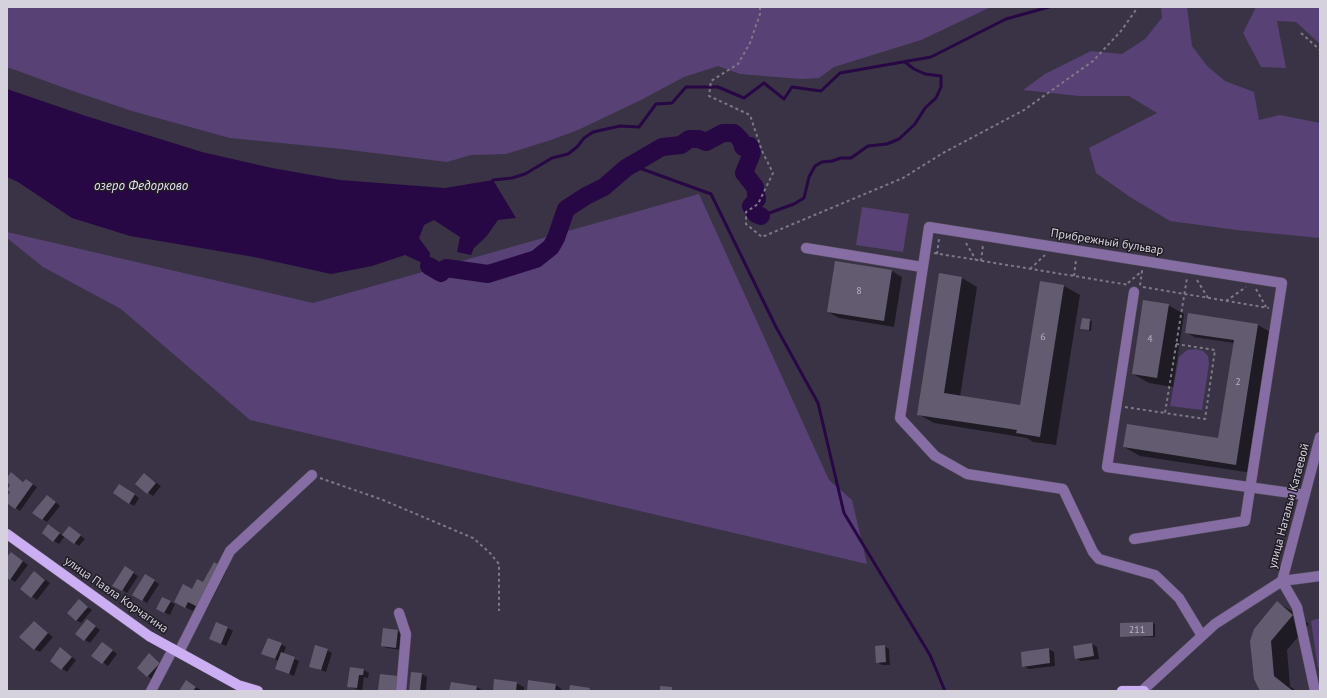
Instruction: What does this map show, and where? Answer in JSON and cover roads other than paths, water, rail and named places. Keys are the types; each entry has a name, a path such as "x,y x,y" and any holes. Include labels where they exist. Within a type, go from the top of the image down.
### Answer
{"main road":[{"name":"улица Павла Корчагина","path":"7,534 149,636 238,685 258,691"},
{"path":"1122,691 1144,691"}],"street":[{"name":"Прибрежный бульвар","path":"922,267 928,232 1282,283 1271,308 1250,487"},
{"path":"806,248 922,267 900,418 935,456 967,474 1063,489 1093,552 1099,559 1155,575 1179,598 1202,636"},
{"path":"1134,288 1107,466 1305,495"},
{"name":"улица Натальи Катаевой","path":"1282,581 1320,437"},
{"path":"151,691 176,651 230,551 312,474"},
{"path":"1134,539 1245,521 1250,487"},
{"path":"1144,691 1215,624 1282,581 1320,576"},
{"path":"1282,581 1297,607 1315,691"},
{"path":"398,613 406,634 402,691"}],"water":[{"name":"озеро Федорково","path":"7,89 86,116 202,152 272,168 340,180 445,188 493,180 516,218 498,220 486,237 474,248 471,255 457,252 460,237 434,220 424,225 419,238 430,253 429,266 405,255 372,266 331,274 254,257 130,236 72,218 18,182 7,177"}],"waterway":[{"path":"493,180 512,178 525,174 552,158 568,154 577,147 584,138 593,132 620,126 639,127 656,104 672,103 686,87 718,87 744,98 764,83 784,99 792,87 821,91 840,73 931,57 1006,19 1049,7"},
{"path":"761,216 794,204 804,198 809,177 815,166 822,162 841,158 851,158 868,146 887,144 899,139 915,124 925,108 936,98 941,87 941,76 925,74 914,69 905,62"},
{"path":"429,266 441,273 446,268 488,274 536,259 551,247 556,238 566,209 586,196 604,187 626,168 662,147 681,145 689,139 699,139 706,142 723,133 734,133 741,140 743,147 750,146 752,153 744,173 755,187 757,199 751,206 756,214 761,216"},
{"path":"631,165 711,194 776,327 818,403 844,513 930,655 945,691"}]}
